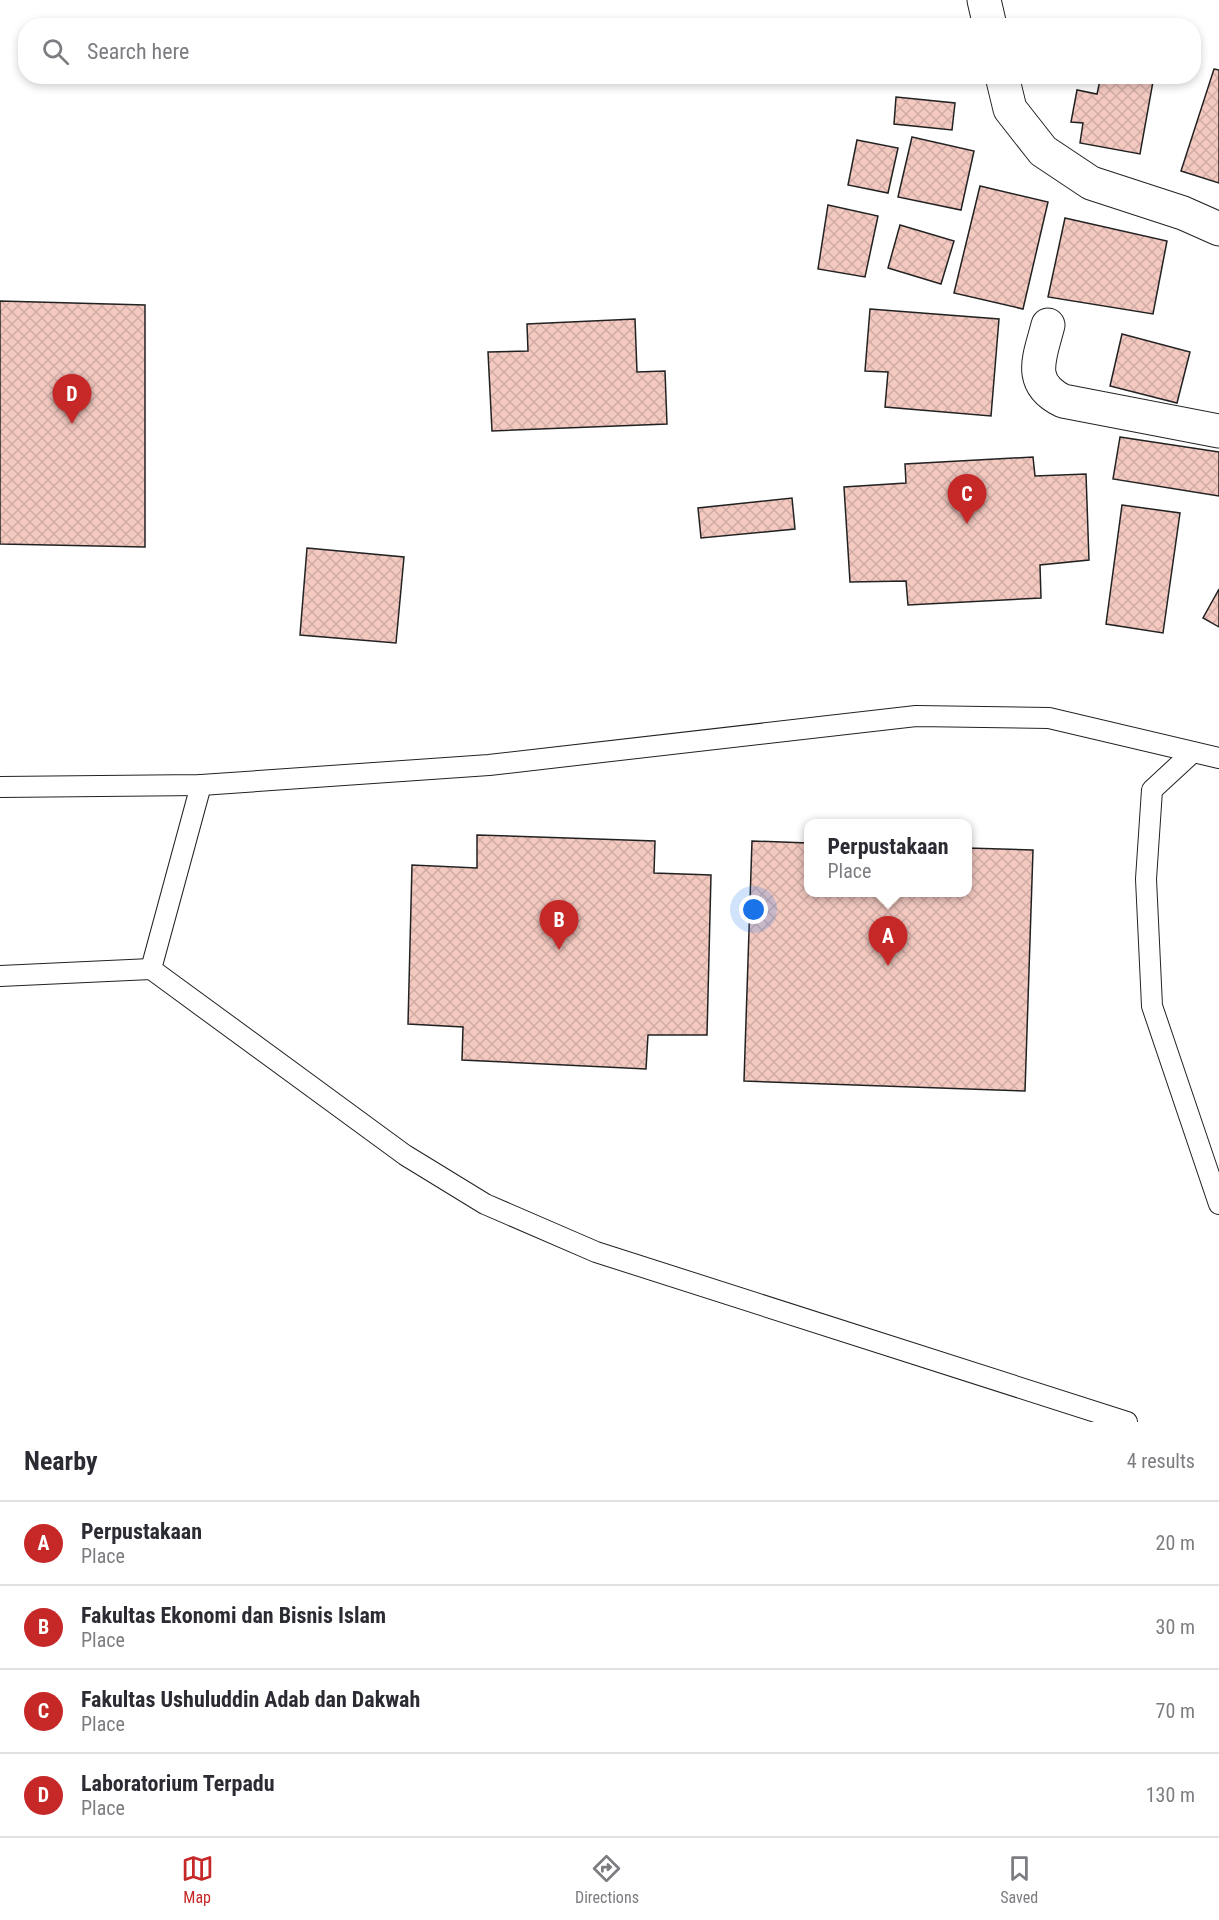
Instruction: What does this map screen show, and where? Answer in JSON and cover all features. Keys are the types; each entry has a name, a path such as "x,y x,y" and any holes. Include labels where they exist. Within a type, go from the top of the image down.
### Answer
{"street":[{"path":"984,0 988,18"},
{"path":"1004,84 1010,109 1042,151 1091,183 1183,213 1219,229"},
{"path":"1048,325 1039,363 1039,377 1048,393 1063,401 1219,431"}],"lane":[{"path":"0,787 201,785 489,765 916,716 1049,718 1219,758"},
{"path":"1192,753 1152,790 1146,879 1152,1006 1219,1204"},
{"path":"151,969 201,785"},
{"path":"0,976 151,969 405,1155 485,1204 596,1252 1127,1422"}],"building":[{"path":"1214,69 1219,70 1219,183 1181,171"},
{"path":"1099,84 1153,84 1140,154 1080,143 1083,123 1071,122 1077,90 1097,94"},
{"path":"896,97 955,103 952,130 894,124"},
{"path":"912,137 974,151 961,210 898,197"},
{"path":"857,140 898,148 888,193 848,185"},
{"path":"980,186 1048,202 1023,309 954,293"},
{"path":"828,205 878,216 865,277 818,269"},
{"path":"1065,218 1167,241 1153,314 1048,297"},
{"path":"900,225 954,241 941,284 888,268"},
{"path":"0,301 145,305 145,547 0,544"},
{"path":"870,309 999,319 991,416 885,407 888,372 865,371"},
{"path":"635,319 637,372 665,371 667,424 492,431 488,352 528,351 527,324"},
{"path":"1122,334 1190,352 1177,403 1110,386"},
{"path":"1120,437 1219,452 1219,496 1113,479"},
{"path":"1033,457 1035,476 1086,474 1089,560 1040,565 1041,598 908,605 906,581 850,582 844,487 906,483 905,464"},
{"path":"792,498 795,529 701,538 698,508"},
{"path":"1122,505 1180,513 1163,633 1106,624"},
{"path":"307,548 404,557 396,643 300,635"},
{"path":"1219,589 1219,627 1203,618"},
{"path":"477,835 655,841 654,873 711,875 707,1035 648,1035 646,1069 462,1060 463,1027 408,1024 412,865 477,868"},
{"path":"752,841 804,843 804,897 972,897 972,848 1033,850 1025,1091 744,1081"}],"place":[{"name":"Laboratorium Terpadu","path":"72,424"},
{"name":"Fakultas Ushuluddin Adab dan Dakwah","path":"967,524"},
{"name":"Fakultas Ekonomi dan Bisnis Islam","path":"559,950"},
{"name":"Perpustakaan","path":"888,966"}]}
